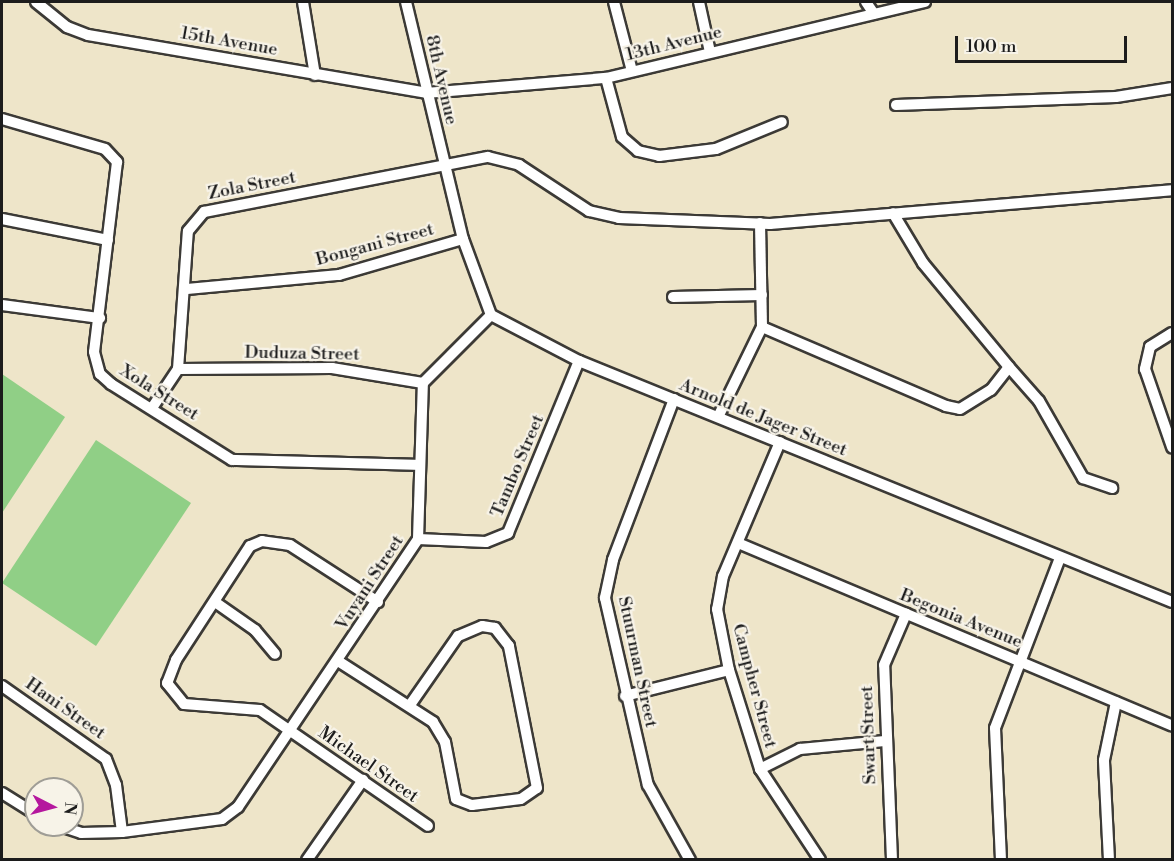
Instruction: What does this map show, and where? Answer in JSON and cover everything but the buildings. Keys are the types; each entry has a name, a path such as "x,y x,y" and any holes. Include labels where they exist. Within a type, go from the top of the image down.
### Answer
{"street":[{"name":"15th Avenue","path":"36,2 76,31 426,93"},
{"path":"303,2 315,75"},
{"name":"8th Avenue","path":"406,2 443,165"},
{"path":"614,2 632,71"},
{"path":"699,2 710,52"},
{"path":"866,2 874,14"},
{"name":"13th Avenue","path":"426,93 606,78 925,2"},
{"path":"606,78 622,137 648,154 687,156 716,149 782,122"},
{"path":"896,105 1116,97 1173,88"},
{"name":"Xola Street","path":"2,119 113,155 118,173 94,352 100,374 232,460 418,465"},
{"name":"Zola Street","path":"152,408 178,369 187,289 188,231 204,212 443,165 504,158 602,215 760,224 1173,190"},
{"path":"423,383 491,315 463,239 443,165"},
{"path":"892,213 923,263 1039,401 1083,478 1112,488"},
{"path":"2,219 108,240"},
{"path":"719,415 762,327 760,224"},
{"name":"Bongani Street","path":"187,289 339,275 463,239"},
{"path":"673,297 762,295"},
{"path":"2,305 100,318"},
{"name":"Arnold de Jager Street","path":"491,315 579,361 719,415 1060,558 1172,597"},
{"path":"762,327 960,409 991,390 1008,366"},
{"path":"1173,333 1150,347 1145,369 1173,447"},
{"name":"Tambo Street","path":"418,539 486,542 508,533 579,361"},
{"name":"Duduza Street","path":"178,369 332,368 423,383"},
{"name":"Vuyani Street","path":"122,832 222,819 243,799 378,602 418,539 418,465 423,383"},
{"name":"Stuurman Street","path":"674,399 606,581 625,696 648,785 690,860"},
{"name":"Campher Street","path":"780,442 738,543 718,602 729,670 760,769 820,860"},
{"path":"275,654 255,630 215,602 250,546 262,541 290,545 378,602"},
{"name":"Begonia Avenue","path":"738,543 1173,725"},
{"path":"1001,860 994,728 1018,659 1060,558"},
{"name":"Michael Street","path":"215,602 176,660 169,692 184,704 260,710 428,826"},
{"name":"Swart Street","path":"892,860 885,741 884,665 906,614"},
{"path":"338,661 410,705 440,731 456,799 472,805 521,799 537,788 509,646 495,628 482,626 458,636 410,705"},
{"path":"625,696 729,670"},
{"name":"Hani Street","path":"2,686 106,759 116,785 122,832"},
{"path":"1109,860 1104,760 1116,702"},
{"path":"760,769 800,749 885,741"},
{"path":"307,860 363,780"},
{"path":"4,799 24,808"},
{"path":"84,833 122,832"}],"green space":[{"path":"2,374 65,417 2,513"},
{"path":"96,440 191,503 96,646 2,583"}]}
